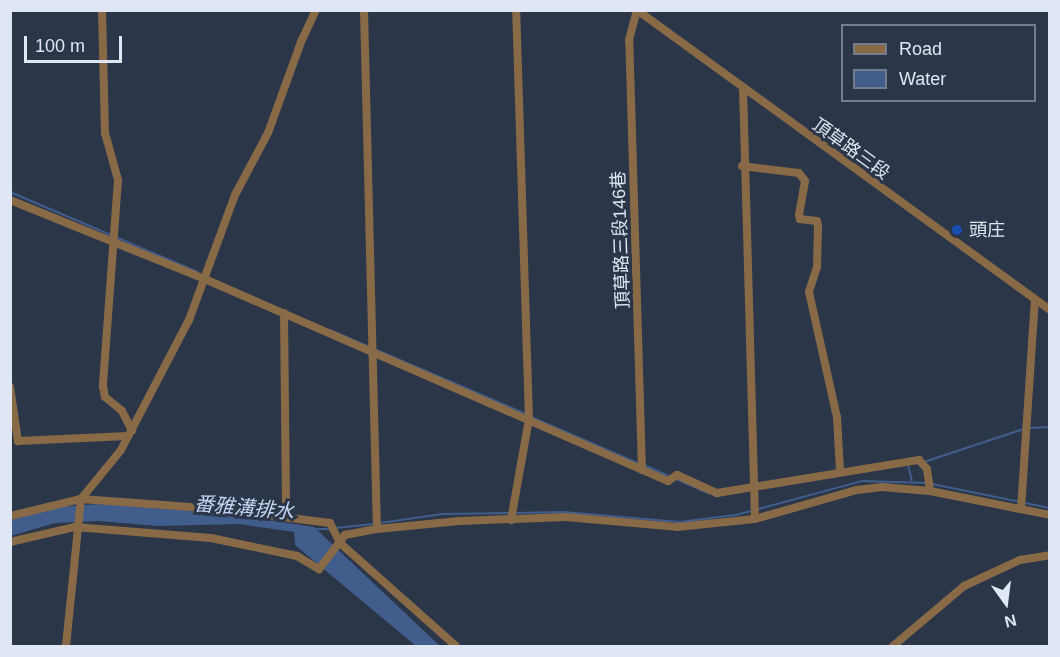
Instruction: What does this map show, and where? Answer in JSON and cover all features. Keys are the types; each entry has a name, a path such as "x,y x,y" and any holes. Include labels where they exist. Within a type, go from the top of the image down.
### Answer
{"street":[{"path":"102,10 105,133 118,180 117,242 104,386 105,397 122,411 130,434"},
{"path":"66,646 75,527 81,499 111,466 130,434 207,280 235,195 268,133 300,42 316,10"},
{"path":"364,10 375,354 377,525"},
{"path":"513,515 529,419 516,10"},
{"name":"頂草路三段","path":"637,10 1050,310"},
{"name":"頂草路三段146巷","path":"637,10 629,40 642,470"},
{"path":"743,88 742,166 754,519"},
{"path":"742,166 799,173 805,181 799,214 800,219 817,221 818,226 817,267 809,292 837,417 840,471"},
{"path":"10,200 207,280 668,481 676,475 717,493 840,471 920,460 927,469 930,491"},
{"path":"1021,504 1035,299"},
{"path":"284,313 286,516"},
{"path":"10,387 18,441 130,434"},
{"path":"10,542 75,527 211,538 297,556 320,568 345,535 377,525 513,515 566,517 677,527 754,519 858,490 882,487 930,491 1021,504 1050,515"},
{"path":"10,516 81,499 286,516 336,528 340,543 456,646"},
{"path":"893,646 964,586 1020,560 1050,555"}],"water":[{"path":"100,504 230,514 314,527 440,646 416,646 295,545 294,532 239,524 158,526 99,521 55,523 11,536 11,520 53,507"}],"waterway":[{"path":"10,192 198,272"},
{"path":"330,330 526,414"},
{"path":"531,417 638,463"},
{"path":"1030,428 1050,427"},
{"path":"924,462 1024,429"},
{"path":"644,465 669,476"},
{"path":"908,465 912,481"},
{"path":"674,478 710,494"},
{"path":"514,513 564,512 680,522 736,515 862,481 926,483"},
{"path":"932,484 1050,508"},
{"path":"380,523 442,514 509,513"},
{"path":"335,528 374,524"},
{"path":"315,529 330,529"}],"place":[{"name":"頭庄","path":"957,230"}],"water label":[{"name":"番雅溝排水","path":"244,508"}]}
